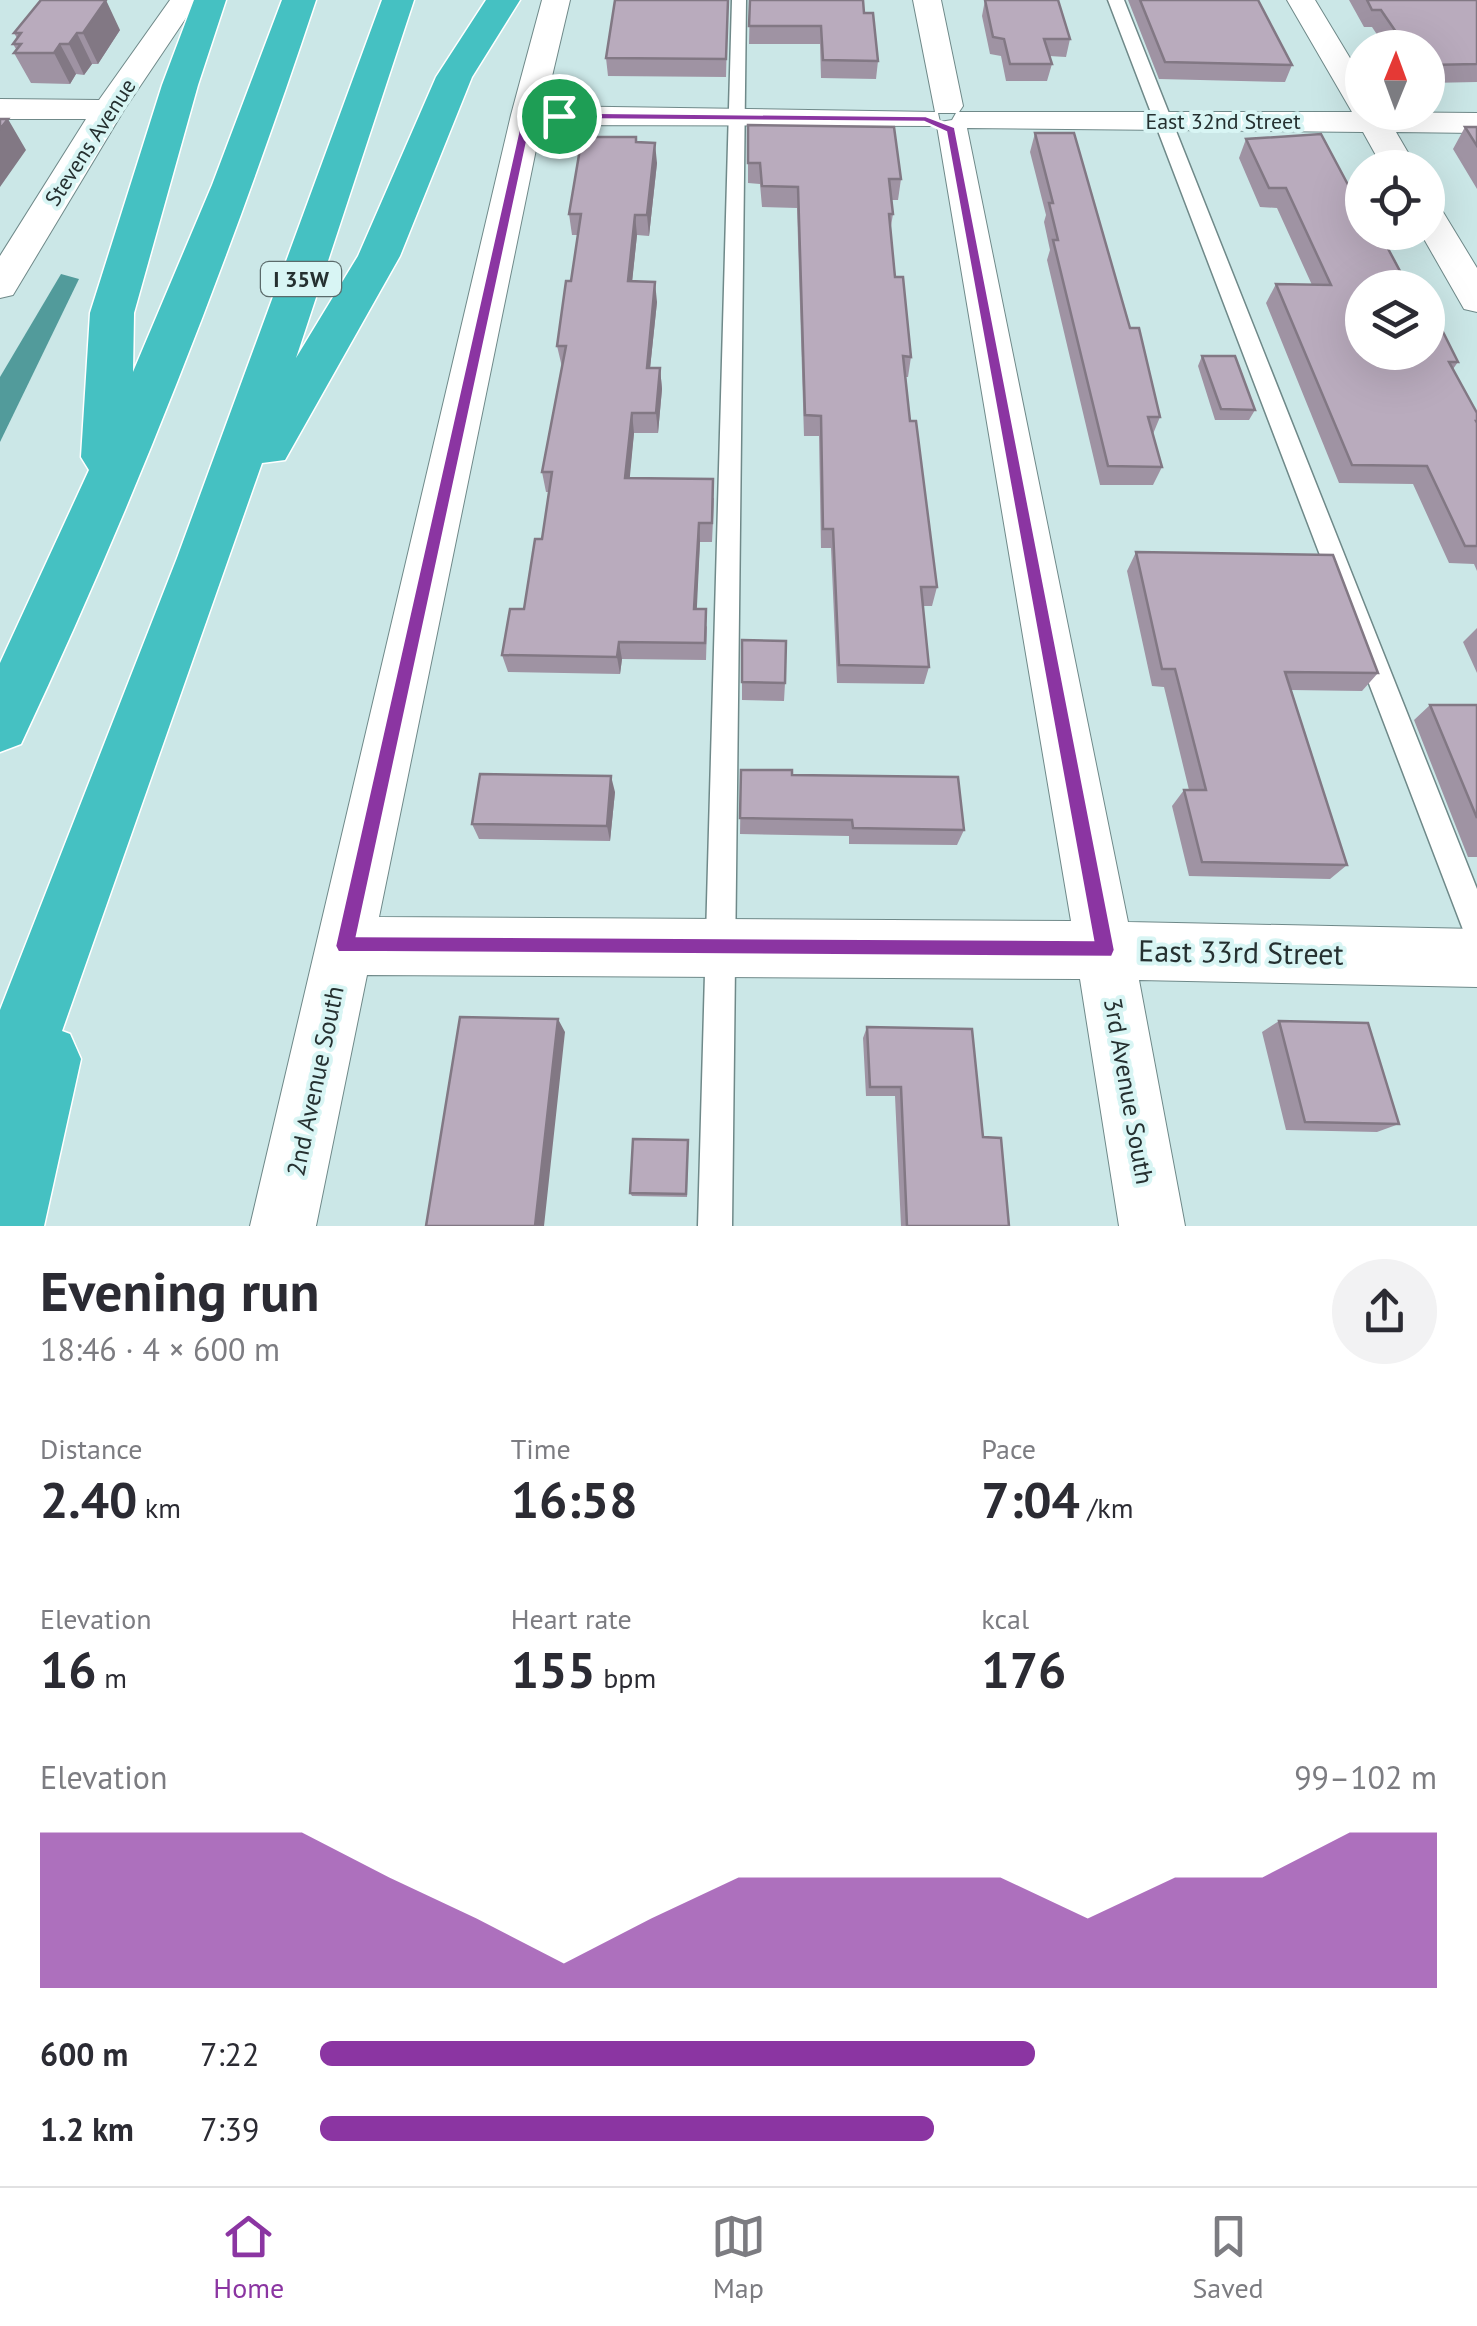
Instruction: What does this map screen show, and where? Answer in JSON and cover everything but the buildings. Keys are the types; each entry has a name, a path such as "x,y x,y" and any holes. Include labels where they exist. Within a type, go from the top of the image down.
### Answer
{"highway":[{"path":"105,493 112,313 180,84 210,0"},
{"name":"I 35W","path":"0,1103 204,558 398,0"},
{"path":"204,558 379,256 454,77 503,0"},
{"path":"0,726 198,276 260,116 324,27 314,7"},
{"path":"5,1226 94,852"}],"street":[{"name":"Stevens Avenue","path":"0,286 108,110 184,0"},
{"name":"2nd Avenue South","path":"284,1226 527,115 556,0"},
{"name":"3rd Avenue South","path":"927,0 1105,950 1152,1226"},
{"path":"1301,0 1345,74"},
{"path":"0,109 108,110"},
{"name":"East 32nd Street","path":"527,115 1162,121 1345,114"},
{"name":"East 32nd Street","path":"1445,120 1477,123"},
{"path":"1445,244 1477,300"},
{"name":"East 33rd Street","path":"345,946 1105,950 1477,958"}],"lane":[{"path":"714,1226 739,0"},
{"path":"1116,0 1477,927"}],"water":[{"path":"61,274 79,279 0,442 0,377"}],"route":[{"path":"527,115 559,116 926,119 938,128 952,129 1105,950 345,946 527,115"}]}
